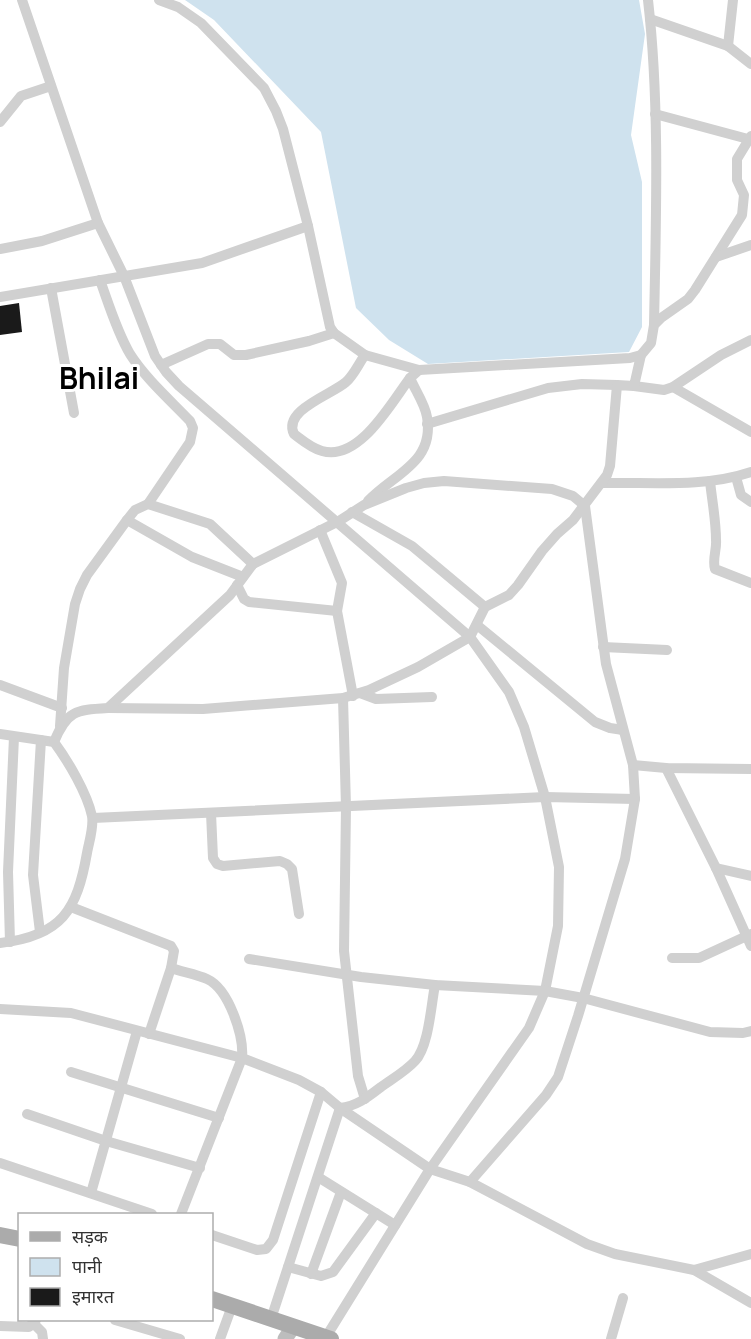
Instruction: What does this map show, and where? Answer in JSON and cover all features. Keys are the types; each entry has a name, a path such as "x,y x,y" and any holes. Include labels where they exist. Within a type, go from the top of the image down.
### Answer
{"main road":[{"path":"0,1235 18,1239"},
{"path":"213,1299 271,1319 289,1333 319,1337"}],"street":[{"path":"22,0 98,223 124,276 160,365 179,386 470,637 509,692 517,709 525,727 545,797 559,867 558,926 545,991 521,1041 430,1168 395,1225 319,1337"},
{"path":"159,0 178,6 191,15 264,88 283,129 308,226 327,320 334,333 365,355 419,370 641,356"},
{"path":"634,386 641,356 651,343 654,325 655,114 648,0"},
{"path":"728,46 733,0"},
{"path":"650,19 728,46 751,64"},
{"path":"0,122 21,96 51,86"},
{"path":"654,325 688,299 742,215 744,195 737,180 737,159 750,137 655,114"},
{"path":"0,249 42,241 98,223"},
{"path":"0,297 202,263 308,226"},
{"path":"716,257 751,245"},
{"path":"54,742 60,726 64,668 75,604 80,589 87,575 127,519 135,510 148,504 190,442 194,428 130,354 100,280"},
{"path":"51,288 74,413"},
{"path":"160,365 208,344 220,344 234,355 246,356 334,333"},
{"path":"427,424 548,388 582,384 634,386 664,390 673,387 721,355 751,340"},
{"path":"365,355 349,379 311,403 296,416 292,423 294,434 321,451 345,451 363,440 410,378 419,370"},
{"path":"364,505 417,462 423,451 427,416 410,378"},
{"path":"352,696 418,667 470,637 485,607 509,595 518,585 542,551 585,506 602,483 610,466 617,385"},
{"path":"673,387 751,432"},
{"path":"602,483 710,481 751,472"},
{"path":"736,477 741,495 751,502"},
{"path":"108,708 209,615 253,564 339,522 364,505 406,488 444,481 552,489 563,491 585,506 603,647 633,765 636,799 625,859 558,1077 546,1095 470,1182"},
{"path":"710,481 717,547 713,563 715,569 751,584"},
{"path":"148,504 210,525 253,564"},
{"path":"352,512 412,546 485,607"},
{"path":"127,519 192,557 240,581"},
{"path":"320,530 342,583 337,611 352,696 343,923 358,1076 365,1099"},
{"path":"240,581 242,596 249,602 337,611"},
{"path":"477,626 595,722 623,730"},
{"path":"603,647 667,650"},
{"path":"0,685 62,708"},
{"path":"60,726 70,714 81,710 203,709 352,696 376,699 432,697"},
{"path":"0,734 54,742 65,757 93,818 82,883 65,916 40,932 5,942 15,737"},
{"path":"40,932 33,875 41,740"},
{"path":"633,765 666,768 736,767 751,769"},
{"path":"666,768 750,939 699,958 672,958"},
{"path":"93,818 545,797 636,799"},
{"path":"211,813 213,858 217,864 232,866 280,861 287,864 292,869 299,914"},
{"path":"716,868 751,876"},
{"path":"71,907 171,946 174,951 171,968 149,1034"},
{"path":"249,959 348,975 435,985 545,991 583,998 710,1032 742,1033 751,1030"},
{"path":"171,968 207,979 218,986 238,1026 243,1047 242,1058 182,1213"},
{"path":"340,1108 352,1107 365,1099 415,1061 426,1038 435,985"},
{"path":"0,1009 64,1012 242,1058 299,1080 321,1092 340,1108 430,1168 470,1182 587,1244 615,1254 694,1270 751,1303"},
{"path":"91,1193 137,1031"},
{"path":"71,1072 219,1118"},
{"path":"213,1235 256,1250 266,1249 273,1240 321,1092"},
{"path":"271,1319 340,1108"},
{"path":"27,1114 106,1141 200,1168"},
{"path":"0,1162 146,1213"},
{"path":"318,1177 395,1225"},
{"path":"310,1274 341,1192"},
{"path":"288,1267 321,1276 333,1272 376,1213"},
{"path":"694,1270 751,1254"},
{"path":"611,1339 623,1298"},
{"path":"220,1339 232,1306"},
{"path":"118,1321 180,1339"},
{"path":"0,1326 29,1327 35,1322 42,1332 43,1339"}],"water":[{"path":"185,0 639,0 645,34 631,135 642,182 642,327 629,352 428,364 389,340 356,308 321,132 214,20"}],"building":[{"path":"19,303 22,332 0,335 0,306"}],"district":[{"name":"Bhilai","path":"99,379"}]}
